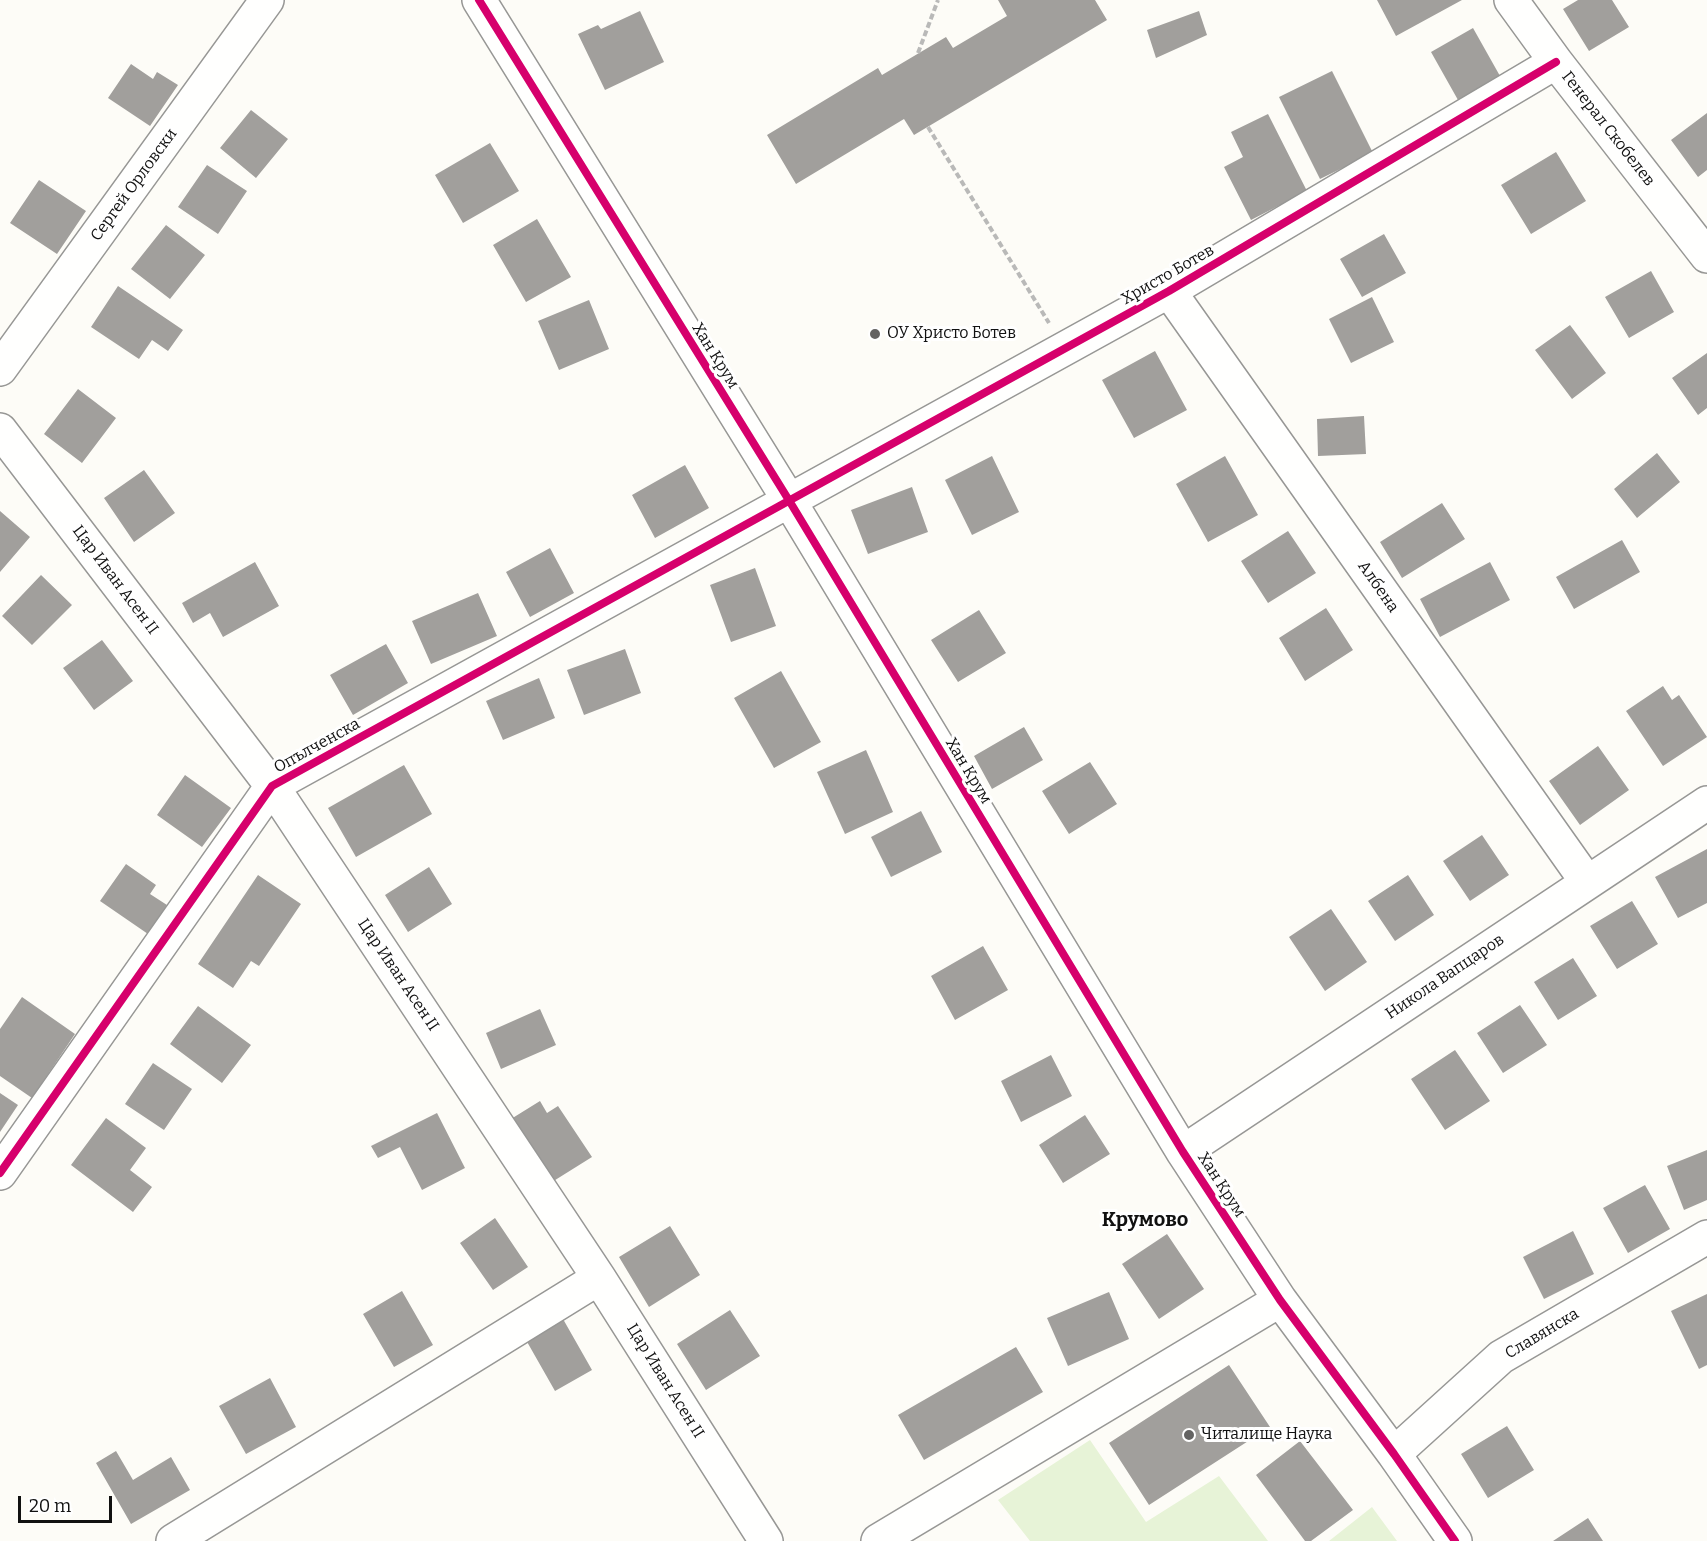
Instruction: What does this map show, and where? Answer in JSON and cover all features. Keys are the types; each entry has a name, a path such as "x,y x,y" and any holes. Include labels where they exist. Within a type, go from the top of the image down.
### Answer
{"street":[{"name":"Сергей Орловски","path":"0,369 267,0"},
{"name":"Хан Крум","path":"479,0 790,502 1183,1152 1280,1300 1455,1541"},
{"name":"Генерал Скобелев","path":"1511,0 1556,62 1707,256"},
{"name":"Христо Ботев","path":"790,502 1169,291 1556,62"},
{"name":"Албена","path":"1169,291 1587,882"},
{"name":"Цар Иван Асен II","path":"0,430 272,786 599,1278 766,1541"},
{"name":"Опълченска","path":"0,1173 272,786 790,502"},
{"name":"Никола Вапцаров","path":"1183,1152 1707,803"},
{"name":"Славянска","path":"1394,1454 1502,1357 1707,1237"},
{"path":"173,1541 599,1278"},
{"path":"878,1541 1280,1300"}],"path":[{"path":"918,53 938,0"},
{"path":"928,126 1065,349"}],"green space":[{"path":"1090,1440 1146,1522 1219,1476 1268,1541 1030,1541 998,1500"},
{"path":"1372,1507 1397,1541 1329,1541"}],"building":[{"path":"998,0 1095,0 1107,20 914,135 904,119 796,184 767,135 878,68 882,75 946,37 953,48 1007,16"},
{"path":"1377,0 1462,0 1396,36"},
{"path":"1578,0 1612,0 1629,27 1589,51 1563,9"},
{"path":"640,11 664,62 605,90 578,34 598,25 601,29"},
{"path":"1199,11 1207,35 1156,58 1147,30"},
{"path":"1473,28 1500,76 1458,100 1431,52"},
{"path":"131,64 153,79 157,72 178,85 150,126 108,98"},
{"path":"1332,71 1373,153 1320,179 1279,97"},
{"path":"251,110 288,139 256,178 220,148"},
{"path":"1707,113 1707,170 1698,177 1671,140"},
{"path":"1268,114 1311,199 1284,213 1280,205 1251,220 1224,167 1243,157 1231,132"},
{"path":"490,143 519,191 463,223 435,175"},
{"path":"1556,152 1586,201 1531,234 1501,185"},
{"path":"207,165 247,191 218,234 178,207"},
{"path":"39,180 86,211 57,254 10,223"},
{"path":"537,219 571,277 526,302 493,245"},
{"path":"166,225 205,255 170,299 131,269"},
{"path":"1384,234 1406,273 1362,297 1340,259"},
{"path":"1651,271 1674,312 1629,338 1605,297"},
{"path":"118,286 183,330 168,351 152,340 139,359 91,327"},
{"path":"1372,297 1394,342 1351,363 1329,319"},
{"path":"589,300 609,349 559,370 538,321"},
{"path":"1570,325 1606,373 1572,399 1535,350"},
{"path":"1155,351 1187,410 1134,438 1102,380"},
{"path":"1707,353 1707,408 1698,415 1672,378"},
{"path":"78,389 116,418 82,463 44,434"},
{"path":"1364,416 1366,454 1318,456 1317,419"},
{"path":"1657,453 1680,482 1637,518 1614,489"},
{"path":"992,456 1019,512 972,535 945,480"},
{"path":"1225,456 1258,515 1208,542 1176,484"},
{"path":"685,465 709,508 655,538 632,495"},
{"path":"144,470 175,513 134,542 104,498"},
{"path":"912,487 928,532 868,554 851,510"},
{"path":"1442,503 1465,539 1402,578 1380,542"},
{"path":"0,511 30,537 0,572"},
{"path":"1288,531 1316,573 1268,603 1241,561"},
{"path":"1622,540 1640,572 1574,609 1556,577"},
{"path":"550,548 574,593 530,617 506,572"},
{"path":"255,562 279,606 223,637 210,613 193,623 182,603"},
{"path":"1490,562 1510,600 1440,637 1420,599"},
{"path":"755,568 776,626 731,642 710,585"},
{"path":"41,575 72,605 32,645 2,616"},
{"path":"478,593 497,636 431,664 412,621"},
{"path":"1326,608 1353,650 1305,681 1279,638"},
{"path":"979,610 1006,653 958,682 931,640"},
{"path":"102,640 133,681 94,710 63,668"},
{"path":"386,644 408,683 353,715 330,675"},
{"path":"625,649 641,693 584,715 567,670"},
{"path":"781,671 821,742 774,768 734,698"},
{"path":"539,678 555,718 503,740 486,701"},
{"path":"1663,686 1672,700 1679,695 1707,737 1663,766 1626,711"},
{"path":"1024,727 1043,760 992,789 974,756"},
{"path":"1598,746 1629,790 1580,825 1549,781"},
{"path":"866,750 893,812 845,834 817,772"},
{"path":"1090,762 1117,804 1069,834 1042,791"},
{"path":"404,765 432,814 356,857 328,808"},
{"path":"185,775 231,808 202,847 157,815"},
{"path":"921,811 942,852 891,877 871,837"},
{"path":"1482,835 1509,875 1470,901 1443,861"},
{"path":"1707,849 1707,903 1678,918 1655,877"},
{"path":"126,864 156,885 150,894 167,905 148,934 100,901"},
{"path":"429,867 452,904 408,932 385,895"},
{"path":"258,875 301,904 259,966 251,961 233,988 198,964"},
{"path":"1408,875 1434,915 1395,941 1368,901"},
{"path":"1632,901 1658,944 1617,969 1590,926"},
{"path":"1331,909 1367,962 1325,991 1289,937"},
{"path":"983,946 1008,990 955,1020 931,976"},
{"path":"1573,958 1597,996 1558,1020 1534,982"},
{"path":"22,997 75,1034 32,1098 0,1076 0,1029"},
{"path":"1520,1005 1547,1045 1503,1073 1477,1033"},
{"path":"198,1006 251,1045 222,1083 170,1044"},
{"path":"540,1009 556,1045 501,1069 486,1033"},
{"path":"1455,1050 1490,1101 1445,1130 1411,1079"},
{"path":"1051,1055 1072,1096 1021,1122 1001,1081"},
{"path":"153,1063 192,1089 164,1130 125,1104"},
{"path":"0,1093 18,1105 0,1132"},
{"path":"540,1101 547,1113 558,1106 592,1157 552,1182 511,1119"},
{"path":"437,1113 465,1168 422,1190 400,1147 378,1158 371,1146"},
{"path":"1085,1115 1110,1154 1063,1183 1039,1145"},
{"path":"106,1118 146,1148 130,1170 152,1187 133,1212 71,1165"},
{"path":"1707,1150 1707,1200 1684,1210 1667,1166"},
{"path":"1645,1185 1670,1229 1628,1253 1603,1208"},
{"path":"495,1218 528,1267 493,1290 460,1243"},
{"path":"670,1226 700,1275 649,1307 619,1257"},
{"path":"1573,1231 1594,1274 1544,1299 1523,1257"},
{"path":"1167,1234 1204,1289 1159,1319 1122,1264"},
{"path":"402,1291 433,1345 394,1367 363,1314"},
{"path":"1109,1292 1129,1339 1068,1366 1047,1318"},
{"path":"1707,1294 1707,1365 1699,1369 1671,1311"},
{"path":"730,1310 760,1356 706,1390 677,1344"},
{"path":"563,1319 592,1370 555,1391 526,1340"},
{"path":"1016,1347 1043,1392 924,1460 898,1415"},
{"name":"Читалище Наука","path":"1229,1365 1270,1427 1149,1505 1109,1443"},
{"path":"270,1378 296,1427 246,1454 219,1406"},
{"path":"1507,1426 1534,1470 1488,1498 1461,1454"},
{"path":"1300,1441 1353,1510 1311,1541 1305,1541 1256,1475"},
{"path":"116,1451 133,1480 171,1457 190,1490 131,1524 96,1463"},
{"path":"1588,1518 1603,1541 1553,1541"}],"cycle path":[{"path":"479,0 790,502 1183,1152 1280,1300 1455,1541"},
{"path":"0,1173 272,786 1169,291 1556,62"}],"place":[{"name":"ОУ Христо Ботев","path":"875,334"},
{"name":"Читалище Наука","path":"1189,1435"}],"district":[{"name":"Крумово","path":"1145,1220"}]}
